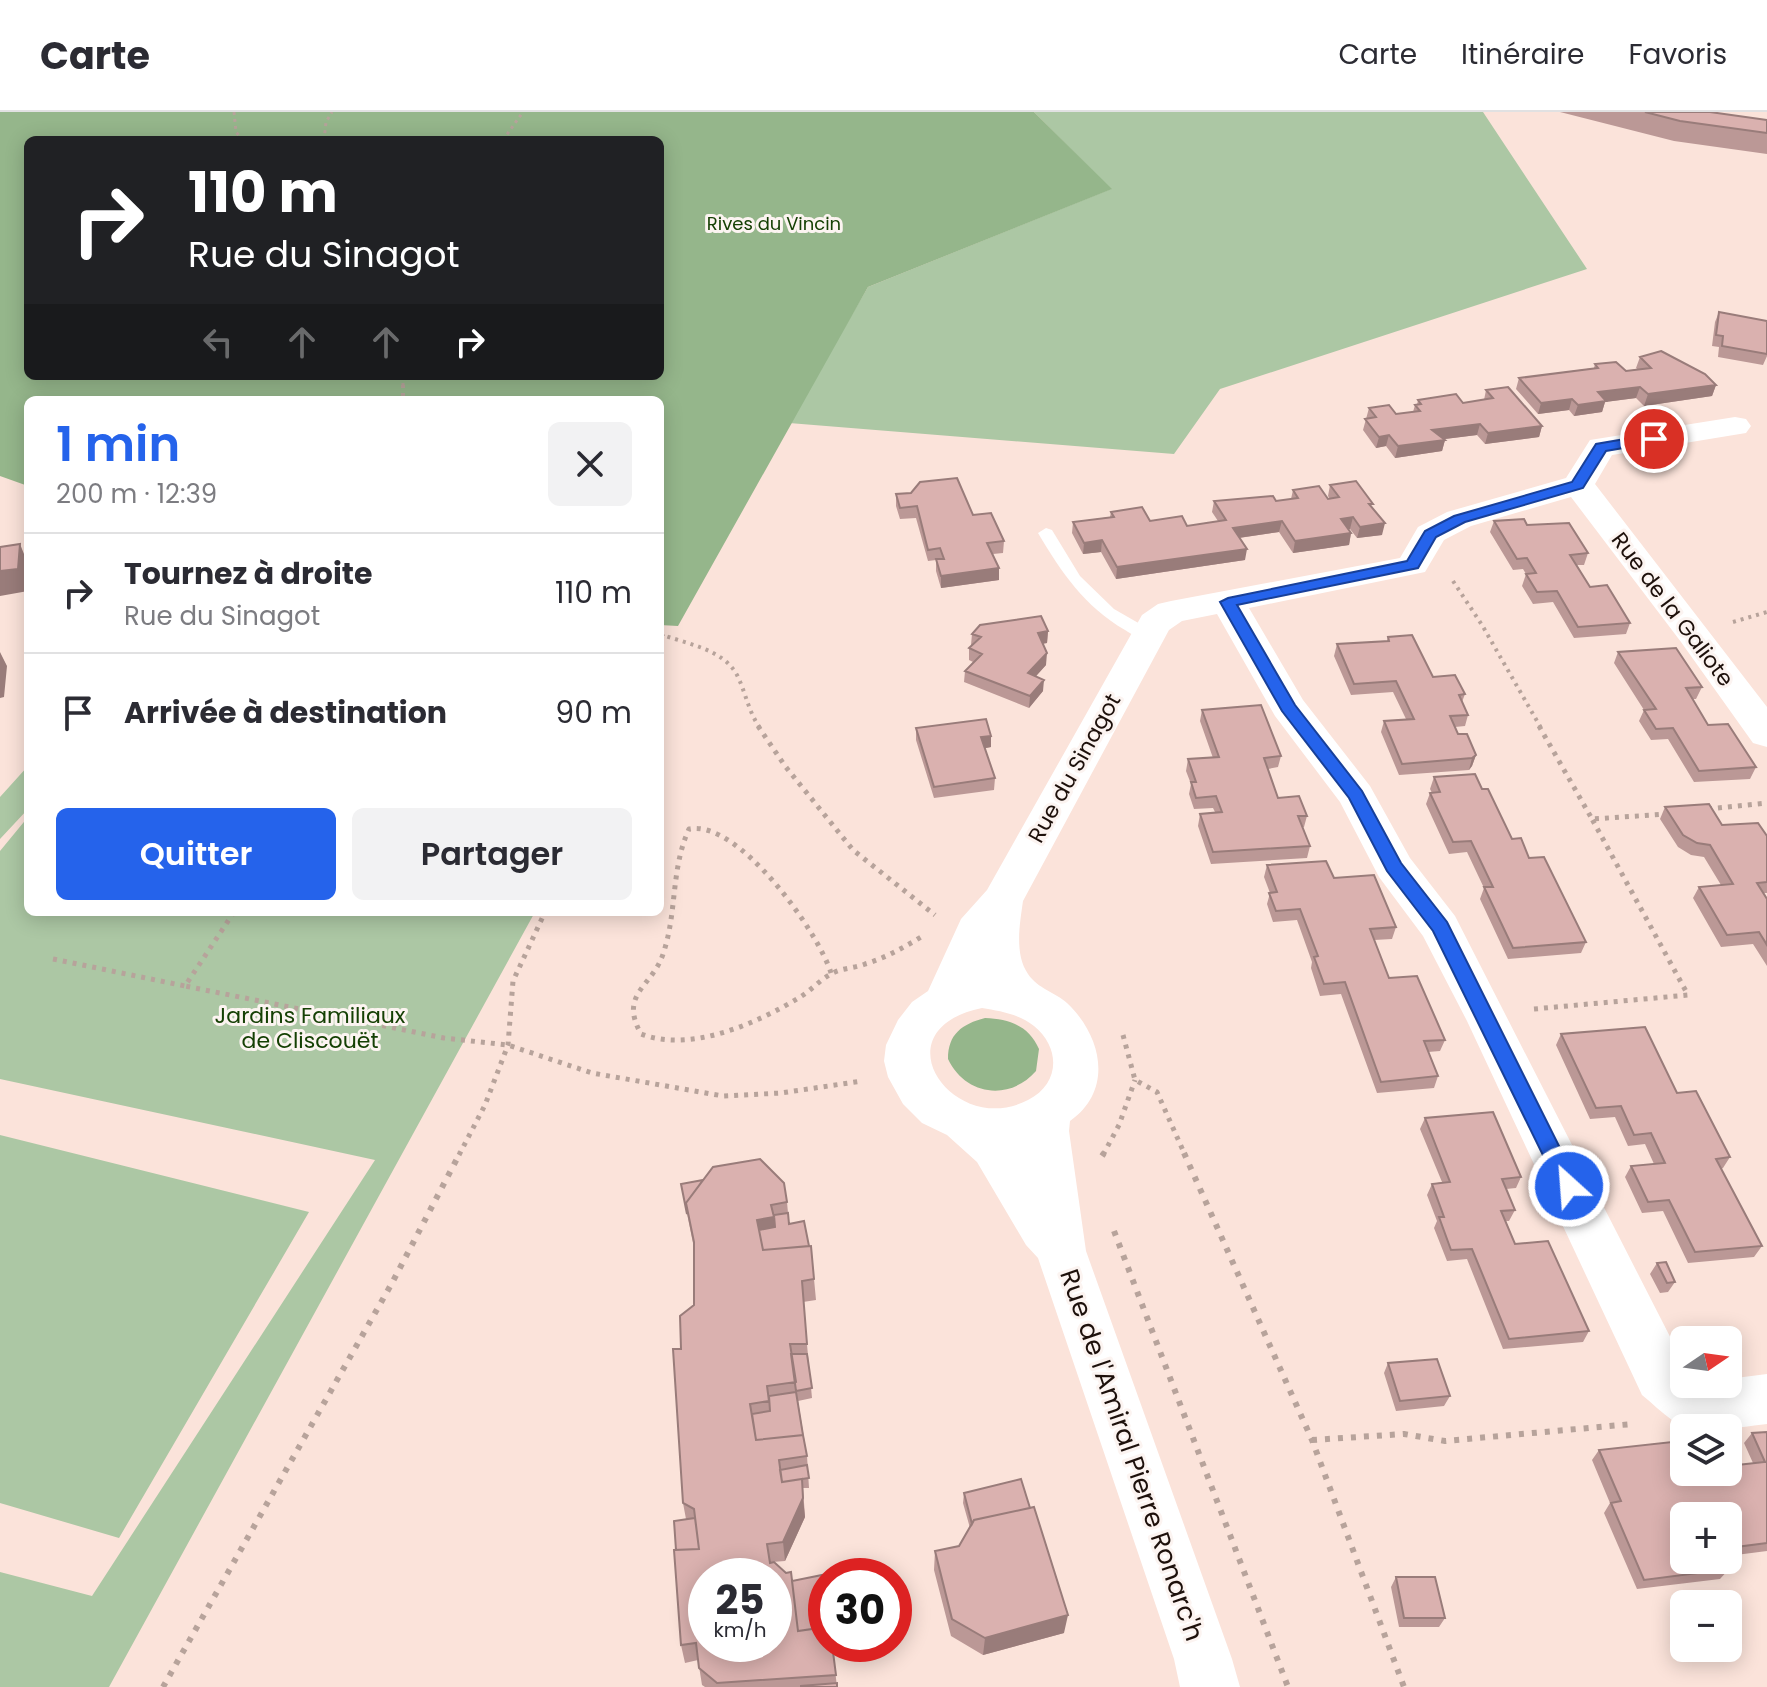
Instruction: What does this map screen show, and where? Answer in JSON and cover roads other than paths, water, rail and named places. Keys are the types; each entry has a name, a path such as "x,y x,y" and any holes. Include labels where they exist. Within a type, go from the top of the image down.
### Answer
{"street":[{"path":"1578,485 1601,447 1735,426"},
{"name":"Rue du Sinagot","path":"946,1000 975,918 1155,623 1171,612 1413,565 1430,534 1459,519 1578,485"},
{"name":"Rue de la Galiote","path":"1578,485 1767,734"},
{"path":"1228,602 1288,707 1356,796 1394,867 1440,927 1486,1015 1661,1378 1692,1403 1727,1404 1767,1399"},
{"name":"Rue du Sinagot","path":"975,918 997,939 1000,965 1009,984 1022,997"},
{"path":"982,991 1022,997 1044,1007 1062,1022 1073,1041 1077,1062 1073,1082 1062,1101 1047,1114 1005,1126 964,1122 939,1111 920,1094 909,1074 907,1052 913,1031 926,1014 946,1000 982,991"},
{"name":"Rue de l'Amiral Pierre Ronarc'h","path":"1047,1114 1044,1138 1061,1251 1210,1678"},
{"name":"Rue de l'Amiral Pierre Ronarc'h","path":"964,1122 994,1148 1039,1225 1061,1251"}],"lane":[{"path":"1046,533 1074,579 1099,605 1148,636"}],"park label":[{"name":"Rives du Vincin","path":"774,224"},
{"name":"Jardins Familiaux de Cliscouët","path":"310,1028"}]}
